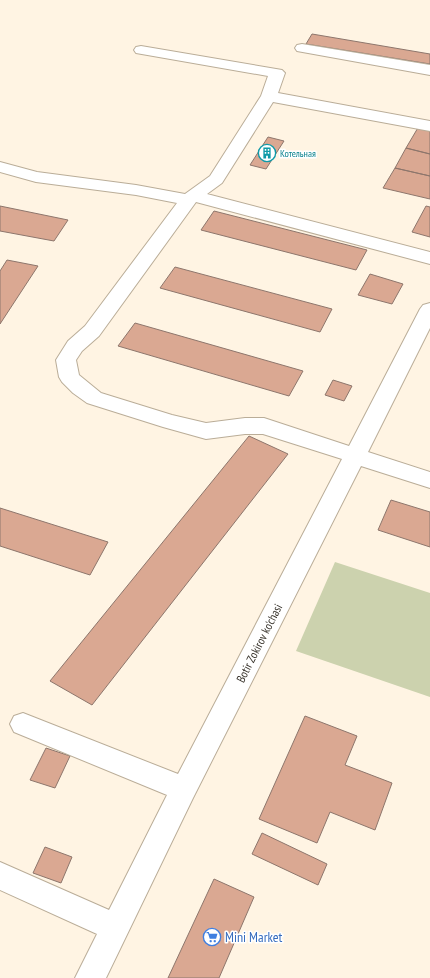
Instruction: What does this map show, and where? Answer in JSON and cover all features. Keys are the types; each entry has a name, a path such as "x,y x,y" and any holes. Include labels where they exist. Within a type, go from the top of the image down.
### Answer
{"street":[{"path":"302,48 430,70"},
{"path":"141,50 277,73 269,96 216,179 190,198 92,331 75,346 66,360 69,377 80,388 94,398 170,422 206,431 246,426 264,426 430,480"},
{"path":"269,96 430,126"},
{"path":"0,167 36,177 190,198 430,258"},
{"name":"Botir Zokirov ko'chasi","path":"90,978 184,789 430,309"},
{"path":"23,724 184,789"},
{"path":"0,876 115,927"}],"green space":[{"path":"335,562 430,593 430,697 296,651"}],"building":[{"path":"312,34 430,54 430,64 306,44"},
{"path":"419,126 430,129 430,154 406,148"},
{"name":"Котельная","path":"268,137 284,141 266,169 250,165"},
{"path":"406,148 430,154 430,176 395,168"},
{"path":"395,168 430,176 430,199 383,188"},
{"path":"0,206 68,220 54,241 0,231"},
{"path":"426,206 430,207 430,237 412,232"},
{"path":"214,211 367,250 356,270 201,230"},
{"path":"7,260 38,266 0,324 0,271"},
{"path":"175,267 332,309 320,332 160,288"},
{"path":"370,274 403,284 392,304 358,295"},
{"path":"135,323 303,371 289,396 118,346"},
{"path":"333,380 352,386 344,401 325,395"},
{"path":"249,436 288,454 92,705 50,681"},
{"path":"391,500 430,512 430,547 378,530"},
{"path":"0,508 108,542 90,575 0,546"},
{"path":"305,716 357,736 345,765 392,783 375,830 330,812 317,843 259,819"},
{"path":"46,748 70,756 55,788 30,780"},
{"path":"262,833 327,864 318,885 252,854"},
{"path":"45,847 72,857 61,883 33,873"},
{"name":"Mini Market","path":"214,879 254,897 219,978 168,978"}],"place":[{"name":"Котельная","path":"267,153"},
{"name":"Mini Market","path":"212,937"}]}
